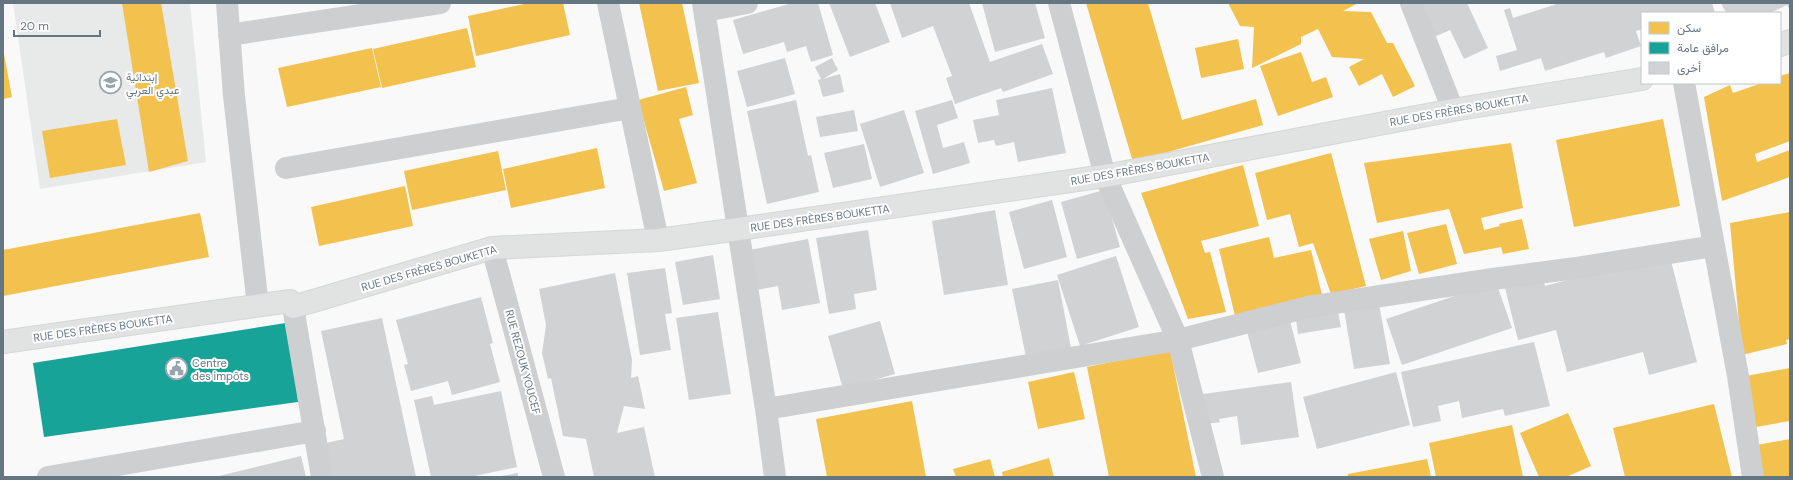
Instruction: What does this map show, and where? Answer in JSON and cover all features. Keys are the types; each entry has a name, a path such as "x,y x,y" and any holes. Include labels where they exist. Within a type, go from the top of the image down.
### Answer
{"main road":[{"name":"RUE DES FRÈRES BOUKETTA","path":"3,342 290,301 293,307 492,248 658,240 739,230 1105,176 1453,110 1641,79"}],"street":[{"path":"227,3 234,96 258,306"},
{"path":"229,35 440,3"},
{"path":"608,3 658,240"},
{"path":"747,3 704,7 739,230 775,477"},
{"path":"1059,3 1105,176 1178,340 1212,477"},
{"path":"1411,3 1453,110"},
{"path":"1684,84 1738,376 1753,477"},
{"path":"286,168 630,108"},
{"path":"766,409 1178,340 1308,307 1576,268 1714,246"},
{"name":"RUE REZOUK YOUCEF","path":"492,248 554,477"},
{"path":"293,307 322,477"},
{"path":"48,477 315,431"}],"shaded area":[{"name":"إبتدائية عبدي العربي","path":"13,3 190,3 206,162 40,189"}],"building: سكن":[{"path":"122,3 161,3 188,161 149,172"},
{"path":"529,3 563,3 570,35 476,56 468,16"},
{"path":"639,3 682,3 699,83 658,91"},
{"path":"1086,3 1148,3 1182,120 1256,99 1263,125 1133,162"},
{"path":"1228,3 1358,3 1343,11 1371,12 1387,43 1393,43 1415,86 1393,97 1382,74 1359,86 1349,67 1364,59 1332,57 1318,29 1301,37 1301,44 1252,68 1254,27 1240,26"},
{"path":"467,28 476,67 382,88 373,49"},
{"path":"1238,39 1244,69 1201,78 1195,48"},
{"path":"372,48 381,87 287,107 278,68"},
{"path":"1301,52 1312,82 1326,77 1333,97 1278,116 1260,66"},
{"path":"4,54 12,97 3,99 3,55"},
{"path":"1790,73 1790,141 1755,154 1757,162 1790,150 1790,177 1722,201 1704,97 1730,85 1733,93 1759,84 1781,84 1781,76"},
{"path":"686,87 693,115 679,119 697,183 664,191 638,100"},
{"path":"117,119 126,165 50,178 42,131"},
{"path":"1663,119 1680,206 1574,227 1556,140"},
{"path":"1511,143 1523,208 1481,218 1484,230 1500,226 1499,224 1522,219 1529,249 1503,254 1501,247 1464,254 1449,209 1377,223 1364,163"},
{"path":"597,148 605,188 511,208 503,169"},
{"path":"498,151 506,190 412,210 404,171"},
{"path":"1331,153 1366,286 1331,294 1313,243 1299,247 1290,214 1267,220 1255,173"},
{"path":"1243,165 1259,226 1201,241 1205,253 1210,252 1226,312 1188,319 1141,193"},
{"path":"405,186 413,226 319,246 311,207"},
{"path":"1790,212 1790,339 1786,340 1787,344 1742,355 1730,223"},
{"path":"200,213 209,257 3,296 3,250"},
{"path":"1446,224 1457,264 1419,274 1407,233"},
{"path":"1403,231 1411,271 1381,280 1369,239"},
{"path":"1269,237 1274,258 1311,250 1322,295 1235,316 1219,249"},
{"path":"1170,350 1196,477 1109,477 1087,367"},
{"path":"1790,368 1790,421 1756,427 1746,376"},
{"path":"1074,372 1085,419 1038,429 1028,382"},
{"path":"912,401 926,477 827,477 816,419"},
{"path":"1714,404 1732,477 1625,477 1613,428"},
{"path":"1568,413 1591,466 1566,477 1539,477 1520,433"},
{"path":"1512,425 1523,477 1436,477 1429,443"},
{"path":"1790,439 1790,477 1763,477 1757,445"},
{"path":"1049,458 1054,477 1003,477 1002,472"},
{"path":"990,459 995,477 956,477 953,469"},
{"path":"1427,459 1431,477 1348,477 1348,474"}],"building: مرافق عامة":[{"path":"292,322 298,402 44,437 33,363"}],"building: أخرى":[{"path":"792,3 818,3 833,55 811,62 806,46 787,52 784,42 743,54 733,20"},
{"path":"829,3 875,3 890,42 850,57"},
{"path":"890,3 969,3 990,62 1042,44 1053,74 1003,92 1001,88 955,104 946,78 952,76 933,26 902,38"},
{"path":"982,3 1035,3 1045,38 995,52"},
{"path":"1416,3 1467,3 1488,48 1464,59 1450,30 1432,38"},
{"path":"1560,3 1712,3 1715,12 1641,12 1641,29 1636,31 1641,46 1606,58 1604,52 1545,71 1541,58 1500,71 1496,56 1517,50 1504,10 1510,8 1513,18"},
{"path":"1721,3 1790,3 1790,8 1787,5 1772,12 1726,12"},
{"path":"785,58 795,94 747,107 737,71"},
{"path":"832,58 838,70 823,79 840,74 844,92 823,97 818,80 821,79 815,67"},
{"path":"1052,88 1066,153 1018,162 1014,142 996,146 994,140 978,143 973,120 999,115 996,100"},
{"path":"796,100 808,156 811,155 819,192 767,204 747,111"},
{"path":"952,100 958,118 937,125 943,148 964,142 970,163 933,174 915,111"},
{"path":"854,110 858,131 820,137 816,117"},
{"path":"904,110 924,173 880,187 860,124"},
{"path":"864,144 872,179 833,188 824,153"},
{"path":"1104,190 1120,247 1077,259 1061,202"},
{"path":"1052,200 1067,257 1024,269 1009,212"},
{"path":"995,210 1008,285 944,295 932,221"},
{"path":"868,230 877,290 854,294 856,309 829,314 816,238"},
{"path":"808,239 820,303 782,310 778,286 757,290 749,250"},
{"path":"1669,253 1697,362 1649,375 1643,352 1567,372 1556,330 1518,340 1505,288 1543,278 1545,286"},
{"path":"713,255 720,299 683,305 675,262"},
{"path":"1116,256 1139,327 1080,346 1057,275"},
{"path":"665,268 672,313 665,314 671,350 640,355 627,273"},
{"path":"615,273 632,360 631,378 638,376 645,409 624,406 617,433 644,427 655,477 594,477 586,439 563,436 551,378 548,379 542,353 546,325 539,289"},
{"path":"1058,280 1071,348 1026,357 1012,289"},
{"path":"1496,282 1512,328 1402,365 1386,319"},
{"path":"481,297 493,343 490,344 500,382 452,395 448,381 411,391 404,365 408,364 396,320"},
{"path":"1379,304 1390,364 1354,369 1344,310"},
{"path":"1337,307 1341,327 1298,334 1295,313"},
{"path":"718,312 731,394 689,400 676,318"},
{"path":"1288,313 1301,363 1258,373 1245,324"},
{"path":"382,318 416,477 333,477 326,443 344,439 321,331"},
{"path":"880,321 895,374 843,389 828,336"},
{"path":"1534,342 1550,406 1505,416 1503,409 1462,418 1459,401 1438,406 1441,421 1413,427 1401,372"},
{"path":"1396,372 1410,425 1317,449 1303,397"},
{"path":"1291,382 1299,437 1241,445 1237,416 1219,419 1220,422 1200,425 1196,395"},
{"path":"501,391 517,467 470,477 431,477 414,400 432,396 434,405"},
{"path":"301,456 306,477 219,477 219,476"},
{"path":"518,473 518,477 501,477 501,476"}],"place":[{"name":"إبتدائية عبدي العربي","path":"111,83"},
{"name":"Centre des impôts","path":"176,369"}]}
